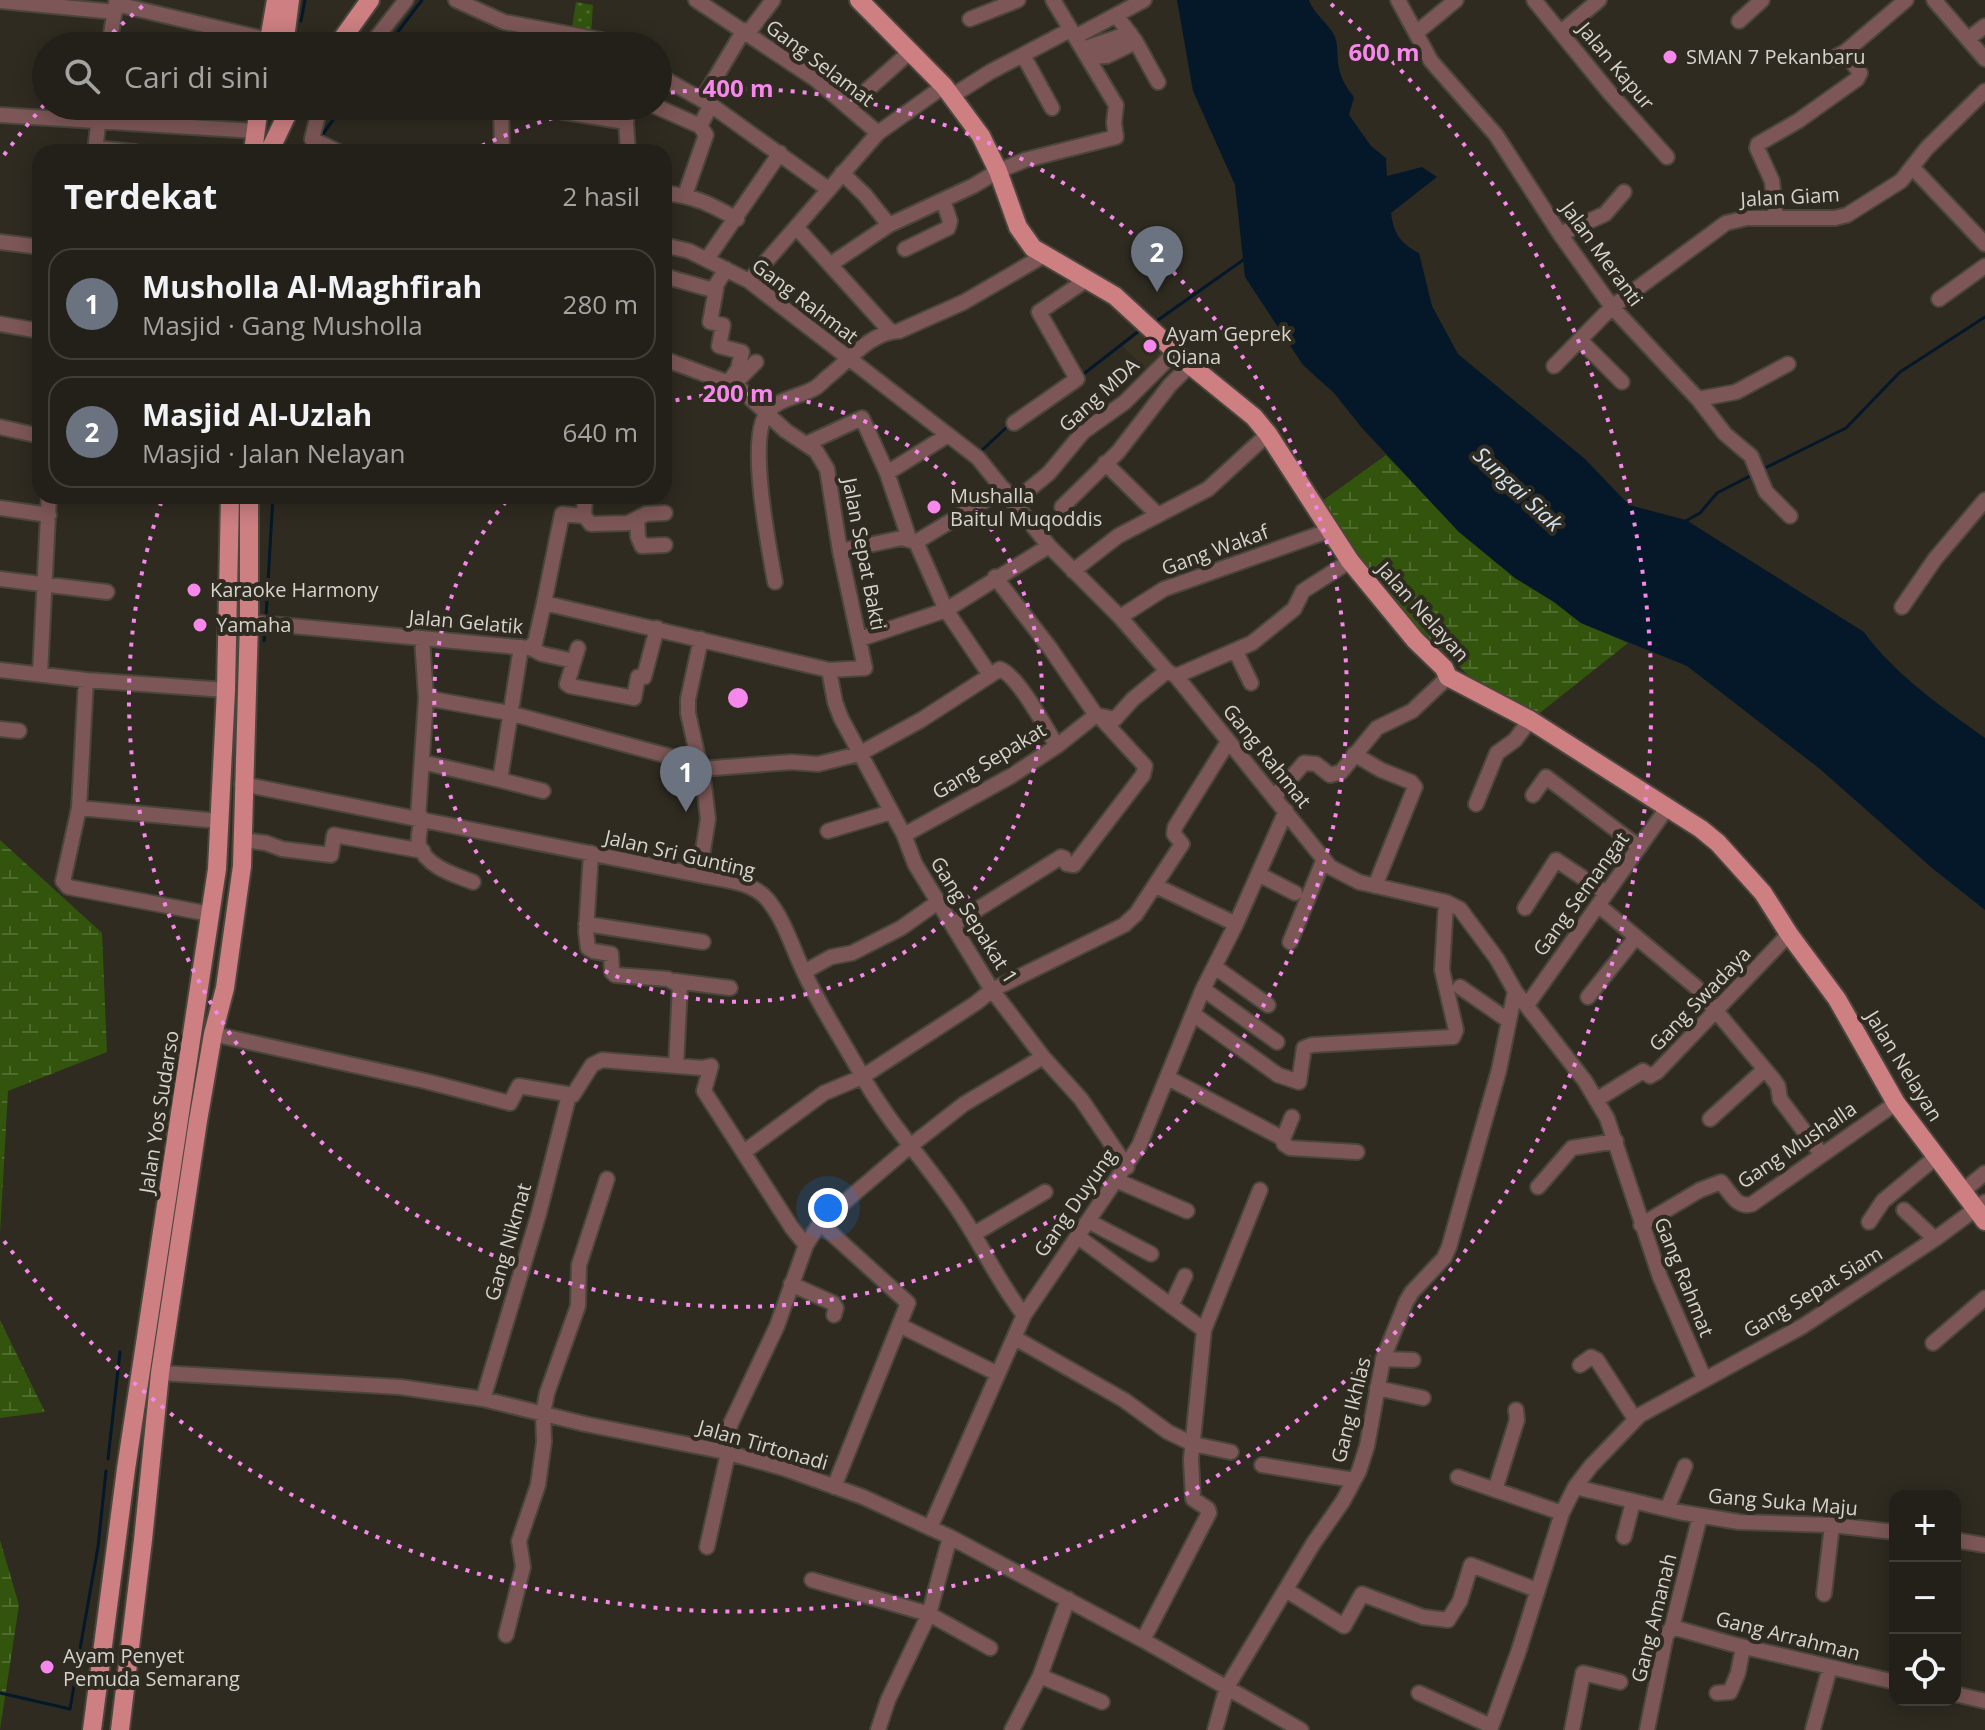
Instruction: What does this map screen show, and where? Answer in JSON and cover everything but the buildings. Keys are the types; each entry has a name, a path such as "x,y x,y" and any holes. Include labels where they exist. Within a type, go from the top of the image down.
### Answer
{"main road":[{"path":"273,32 276,0"},
{"path":"275,32 290,0"},
{"path":"347,32 370,0"},
{"name":"Jalan Nelayan","path":"859,0 948,91 981,136 998,171 1018,227 1033,248 1115,296 1175,352 1254,417 1350,561 1415,640 1444,668 1448,677 1530,720 1701,829 1718,843 1763,893 1837,999 1896,1103 1963,1191 1982,1211"},
{"path":"254,144 257,120"},
{"path":"273,144 284,120"},
{"name":"Jalan Yos Sudarso","path":"120,1730 160,1373 213,1034 225,988 243,840 242,784 260,623 233,504"},
{"name":"Jalan Yos Sudarso","path":"92,1730 117,1537 217,869 239,520 246,504"},
{"path":"117,1537 143,1540"}],"street":[{"path":"269,0 272,32"},
{"path":"292,32 298,0"},
{"path":"381,32 406,0"},
{"path":"456,0 504,22 554,32"},
{"name":"Gang Selamat","path":"696,0 815,79 878,133"},
{"path":"700,126 707,102 746,31 773,0"},
{"path":"970,19 1018,0"},
{"path":"831,264 889,225 998,171 1025,160 1116,137 1116,105 1053,0"},
{"path":"749,281 878,133 948,91 1023,55 1079,43 1116,15 1144,0"},
{"name":"Jalan Meranti","path":"1398,0 1431,61 1511,156 1560,234 1612,307 1698,399 1725,434 1751,456 1766,492 1790,516"},
{"path":"1416,33 1456,0"},
{"name":"Jalan Kapur","path":"1534,0 1667,157"},
{"path":"1561,32 1599,0"},
{"path":"1739,21 1762,0"},
{"path":"1776,217 1772,181 1758,144 1809,114 1857,79 1860,73 1838,56 1906,0"},
{"path":"1934,0 1985,59"},
{"path":"0,1 116,5 244,32"},
{"path":"111,32 116,5"},
{"path":"1116,15 1158,82"},
{"path":"1968,39 1985,26"},
{"path":"1079,43 1107,56 1133,38"},
{"path":"848,107 911,51"},
{"path":"1023,55 1052,108"},
{"path":"672,83 707,102 828,189"},
{"name":"Jalan Giam","path":"1554,366 1612,307 1726,223 1739,218 1835,218 1847,215 1894,187 1927,148 1985,91"},
{"path":"0,115 32,114"},
{"path":"672,114 700,126 706,135 685,195"},
{"path":"96,144 98,120"},
{"path":"160,120 255,131"},
{"path":"318,120 317,142 321,144"},
{"path":"501,120 502,144"},
{"path":"614,120 626,122 627,144"},
{"path":"707,259 780,153"},
{"path":"1912,167 1985,244"},
{"path":"842,173 889,225"},
{"path":"1560,234 1605,214 1624,192"},
{"path":"672,194 704,201 737,219"},
{"path":"905,249 948,228 950,221 943,200"},
{"path":"797,228 890,331"},
{"path":"0,242 32,246"},
{"name":"Gang Rahmat","path":"672,248 707,259 749,281 978,458 1049,546 1120,617 1171,674 1330,867 1375,886 1446,902 1460,909 1497,959 1515,991 1596,1100 1616,1141 1621,1166 1666,1291 1704,1378"},
{"path":"775,582 759,464 759,438 766,414 780,403 814,388 877,336 899,331 964,302 1043,256"},
{"path":"1939,299 1985,266"},
{"path":"726,269 716,289 710,322 723,325 719,346 742,352 732,383"},
{"path":"672,278 709,290 716,289"},
{"path":"1014,423 1077,379 1039,312 1086,280"},
{"path":"0,324 32,330"},
{"path":"1581,341 1622,382"},
{"name":"Gang MDA","path":"1015,501 1049,473 1083,432 1125,402 1175,352"},
{"name":"Jalan Sepat Bakti","path":"672,362 732,383 766,414 816,451 827,469 840,551 865,668 829,670"},
{"path":"732,383 756,362"},
{"path":"1698,399 1736,392 1788,364"},
{"path":"1062,507 1118,452 1170,385 1190,365"},
{"path":"806,444 862,418 946,610 990,675"},
{"path":"0,427 32,434"},
{"path":"1073,571 1118,536 1208,489 1268,434"},
{"path":"887,473 948,435"},
{"path":"1105,463 1158,515"},
{"path":"840,551 913,540 1004,489"},
{"path":"1902,607 1935,559 1985,500"},
{"path":"40,674 49,504"},
{"path":"584,516 585,504"},
{"path":"0,508 49,515"},
{"path":"544,603 562,514 584,516 591,524 628,523 646,514 665,513"},
{"path":"637,519 642,546 665,545"},
{"name":"Gang Wakaf","path":"1120,617 1164,589 1328,531"},
{"path":"860,639 946,610 1049,546"},
{"name":"Gang Sepakat","path":"904,835 1011,776 1098,716 1115,719 1133,699 1171,674 1236,652 1252,643 1294,609 1303,591 1350,561"},
{"path":"954,924 1061,857 1070,866 1074,865 1143,775 1145,766 1098,716 995,577"},
{"path":"0,579 107,592"},
{"name":"Jalan Gelatik","path":"260,623 526,647 535,643 544,603 829,670"},
{"path":"500,780 509,713 526,647 542,654 576,655 567,684 570,686 634,698 638,677 644,677 657,628"},
{"path":"422,638 426,698 419,839 423,851 438,867 473,882"},
{"path":"699,875 708,819 688,699 701,639"},
{"path":"1236,652 1251,683"},
{"path":"426,698 509,713 699,767 791,762 818,764 859,754 921,720 1000,669 1006,671 1016,683 1057,746"},
{"path":"0,670 226,690"},
{"name":"Gang Sepakat 1","path":"829,670 835,702 859,754 904,835 915,864 992,990 1043,1057 1081,1099 1127,1167"},
{"path":"1274,797 1304,763 1316,764 1330,775 1335,775 1377,728 1412,711 1448,677"},
{"path":"86,680 79,808 63,881 68,887 210,914"},
{"path":"1476,804 1497,753 1515,740 1530,720"},
{"path":"0,729 19,731"},
{"path":"744,1152 824,1093 862,1077 992,990 1124,925 1136,914 1182,844 1174,834 1175,827 1228,742"},
{"path":"1354,754 1381,770 1411,782 1415,787 1375,886"},
{"path":"422,762 543,791"},
{"path":"1533,795 1546,777 1639,847"},
{"name":"Jalan Sri Gunting","path":"242,784 742,884 766,898 862,1077 889,1120 959,1210 1005,1291 1024,1315"},
{"path":"79,808 219,821"},
{"name":"Gang Semangat","path":"1527,1005 1667,808"},
{"name":"Gang Duyung","path":"930,1528 1024,1315 1139,1146 1203,989 1236,924 1286,811"},
{"path":"828,831 891,812"},
{"path":"243,840 331,855 334,835 423,851"},
{"path":"591,853 586,924 588,948 611,954 613,974 730,988"},
{"path":"1290,942 1324,859"},
{"path":"1525,908 1556,860 1602,899 1636,937 1696,987 1778,1086 1780,1099 1822,1155"},
{"path":"1258,874 1295,893"},
{"path":"1156,886 1236,924"},
{"path":"804,972 831,957 852,953 901,928 938,902"},
{"path":"1193,1014 1278,1075 1299,1082 1304,1048 1312,1045 1453,1037 1456,1030 1442,970 1446,902"},
{"path":"586,924 703,942"},
{"name":"Gang Swadaya","path":"1596,1100 1643,1071 1650,1076 1654,1074 1789,934"},
{"path":"1588,997 1636,937"},
{"path":"1215,967 1268,1005"},
{"path":"675,981 680,986 676,1066"},
{"path":"1460,987 1509,1021"},
{"path":"1203,989 1277,1042"},
{"name":"Gang Ikhlas","path":"1215,1730 1227,1687 1354,1480 1367,1446 1383,1359 1412,1292 1444,1258 1449,1247 1499,1070 1515,991"},
{"path":"213,1034 510,1103 519,1086 573,1095 592,1065 602,1060 711,1066 704,1091 806,1245"},
{"path":"707,1547 731,1423 777,1326 806,1245 820,1223 964,1104 1043,1057"},
{"path":"1710,1119 1764,1070"},
{"path":"1168,1078 1283,1139"},
{"name":"Gang Nikmat","path":"483,1399 539,1213 569,1095"},
{"name":"Gang Mushalla","path":"1641,1225 1700,1190 1721,1182 1737,1202 1746,1206 1752,1204 1896,1103"},
{"path":"1292,1117 1283,1139 1290,1148 1357,1152"},
{"path":"1538,1187 1572,1148 1616,1141"},
{"path":"1869,1222 1883,1201 1936,1157"},
{"path":"1963,1191 1985,1173"},
{"path":"506,1635 523,1567 519,1541 538,1485 547,1393 578,1306 579,1265 607,1179"},
{"path":"1118,1181 1187,1211"},
{"path":"1143,1640 1209,1513 1193,1499 1191,1493 1204,1330 1260,1190"},
{"path":"974,1234 1045,1192"},
{"path":"1904,1210 1935,1239"},
{"name":"Gang Sepat Siam","path":"1491,1728 1562,1513 1575,1487 1635,1419 1704,1378 1803,1326 1982,1211"},
{"path":"1088,1221 1151,1254"},
{"path":"820,1223 907,1300 908,1306 834,1487"},
{"path":"1077,1236 1204,1330"},
{"path":"1171,1306 1185,1276"},
{"path":"791,1284 833,1303 836,1308 834,1315"},
{"path":"1933,1343 1985,1298"},
{"path":"899,1325 998,1374"},
{"path":"1015,1338 1124,1400 1168,1432 1193,1444 1231,1452"},
{"path":"1580,1365 1591,1357 1597,1360 1635,1419"},
{"path":"1383,1359 1413,1360"},
{"name":"Jalan Tirtonadi","path":"160,1373 400,1387 483,1399 783,1468 863,1497 950,1537 1227,1687 1282,1725 1301,1730"},
{"path":"1377,1388 1423,1398"},
{"path":"1495,1490 1515,1428 1516,1410"},
{"path":"1262,1465 1354,1480"},
{"path":"1667,1509 1685,1466"},
{"path":"1458,1477 1562,1513"},
{"name":"Gang Suka Maju","path":"1575,1487 1700,1516 1753,1523 1832,1525 1889,1531"},
{"path":"1624,1537 1633,1502"},
{"name":"Gang Amanah","path":"1647,1730 1666,1636 1672,1627 1700,1516"},
{"path":"1824,1594 1832,1525"},
{"path":"878,1730 888,1700 929,1614 950,1537"},
{"path":"1961,1541 1985,1545"},
{"path":"1286,1590 1344,1626 1362,1594 1423,1617 1448,1620 1460,1601 1471,1565 1537,1590"},
{"path":"812,1580 929,1614 990,1648"},
{"path":"1012,1730 1040,1676 1068,1599"},
{"name":"Gang Arrahman","path":"1672,1627 1889,1681"},
{"path":"1717,1693 1730,1692 1738,1673 1743,1647"},
{"path":"1813,1729 1830,1667"},
{"path":"1572,1730 1583,1673 1620,1682"},
{"path":"1040,1676 1102,1702"},
{"path":"1419,1693 1491,1728"},
{"path":"1961,1695 1985,1701"}],"shaded area":[{"path":"1140,332 1164,357 1149,373 1123,346"}],"green space":[{"path":"576,2 593,5 591,32 571,32"},
{"path":"1386,455 1459,532 1515,578 1581,623 1628,643 1536,716 1472,679 1396,606 1318,504"},
{"path":"0,840 102,933 107,1052 8,1091 0,1234"},
{"path":"0,1320 45,1412 0,1418"},
{"path":"0,1540 19,1605 0,1730"}],"water":[{"name":"Sungai Siak","path":"1177,0 1309,0 1335,37 1340,72 1354,97 1349,115 1371,146 1386,158 1387,176 1422,167 1437,177 1391,213 1399,237 1419,253 1432,306 1458,354 1585,459 1629,505 1686,520 1864,632 1905,676 1985,738 1985,910 1932,868 1820,769 1687,666 1581,623 1515,578 1459,532 1362,428 1334,393 1303,365 1245,277 1235,185 1193,91"}],"waterway":[{"path":"301,21 305,0"},
{"path":"398,32 422,0"},
{"path":"320,138 333,120"},
{"path":"1158,320 1246,258"},
{"path":"1763,469 1846,428 1900,372 1985,317"},
{"path":"1081,376 1140,330"},
{"path":"979,453 1008,426"},
{"path":"1684,522 1700,513 1717,493 1752,475"},
{"path":"266,617 273,504"},
{"path":"264,641 265,629"},
{"path":"108,1459 120,1352"},
{"path":"77,1666 98,1547 106,1471"},
{"path":"0,1693 70,1709 74,1686"}],"place":[{"name":"SMAN 7 Pekanbaru","path":"1670,57"},
{"name":"Masjid Al-Uzlah","path":"1157,292"},
{"name":"Ayam Geprek Qiana","path":"1150,346"},
{"name":"Mushalla Baitul Muqoddis","path":"934,507"},
{"name":"Karaoke Harmony","path":"194,590"},
{"name":"Yamaha","path":"200,625"},
{"name":"Musholla Al-Maghfirah","path":"686,812"},
{"name":"Ayam Penyet Pemuda Semarang","path":"47,1667"}]}
